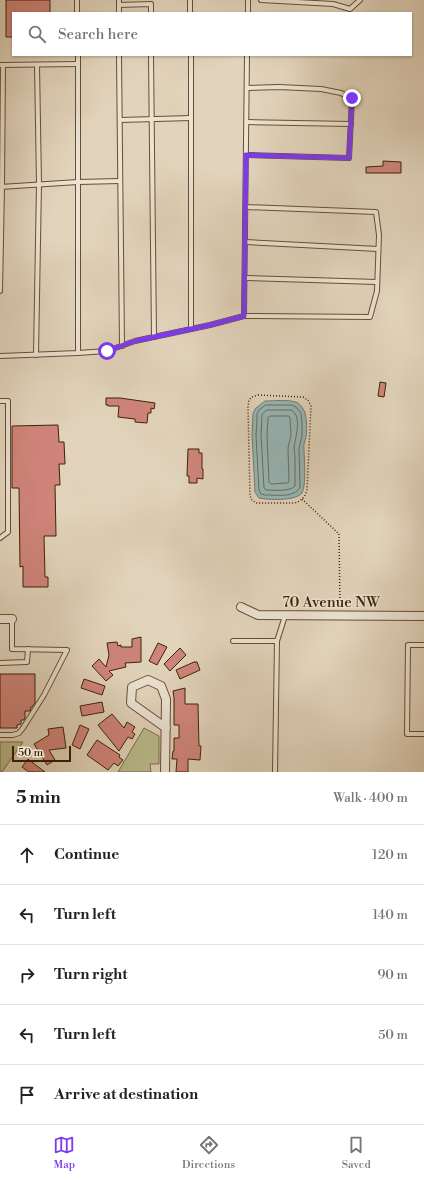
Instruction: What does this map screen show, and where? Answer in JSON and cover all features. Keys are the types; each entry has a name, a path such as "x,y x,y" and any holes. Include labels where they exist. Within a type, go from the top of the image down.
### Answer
{"street":[{"name":"70 Avenue NW","path":"240,607 258,615 424,616"},
{"path":"0,619 12,619"},
{"path":"165,772 166,728 166,699 161,686 148,680 132,687 131,703 166,728"}],"lane":[{"path":"77,0 77,12"},
{"path":"190,0 190,12"},
{"path":"248,0 248,12"},
{"path":"261,0 333,4 350,11 360,0"},
{"path":"119,2 151,4 151,12"},
{"path":"78,56 78,353"},
{"path":"119,56 122,346"},
{"path":"151,56 154,337"},
{"path":"191,56 191,329"},
{"path":"244,316 248,56"},
{"path":"0,291 1,65 78,64"},
{"path":"36,355 39,184 37,65"},
{"path":"246,155 349,158 352,98 341,92 321,89 279,87 247,88"},
{"path":"120,120 191,118"},
{"path":"247,122 351,124"},
{"path":"1,187 120,181"},
{"path":"0,356 107,351 135,341 244,316 370,317 377,291 379,235 376,212 246,207"},
{"path":"245,242 378,249"},
{"path":"245,278 377,282"},
{"path":"0,401 8,401 8,532 0,538"},
{"path":"275,772 276,641 285,615"},
{"path":"0,735 13,735 19,733 23,728 44,695 67,650 12,649 12,619"},
{"path":"233,641 276,641"},
{"path":"424,646 408,645 408,734 424,734"},
{"path":"0,663 27,662 28,649"}],"path":[{"path":"258,395 303,397 308,400 311,406 307,490 302,499 294,503 256,503 250,496 248,407 249,400 252,397 258,395"},
{"path":"302,499 339,534 340,616"}],"green space":[{"path":"144,728 159,736 159,764 150,764 151,772 118,772"},
{"path":"0,742 23,742 2,772 0,772"}],"water":[{"path":"265,401 295,402 300,405 305,413 307,428 304,446 304,486 301,494 293,498 263,499 259,498 255,492 252,435 253,413 256,408"}],"building":[{"path":"6,0 50,0 50,12 12,12 12,37 6,37"},
{"path":"383,161 401,162 401,173 366,173 366,167 383,166"},
{"path":"380,382 386,383 384,397 378,396"},
{"path":"106,398 120,398 155,403 154,409 151,408 151,413 148,413 147,423 135,422 135,419 118,417 119,406 106,405"},
{"path":"58,425 59,442 64,442 65,464 59,464 60,485 55,485 56,536 44,536 45,577 48,577 48,587 23,587 23,566 20,567 19,488 12,488 12,426"},
{"path":"188,449 199,449 199,453 202,453 203,479 197,478 197,483 189,483 189,476 187,476"},
{"path":"141,637 141,662 125,663 126,667 109,671 113,675 106,681 92,666 99,659 106,667 109,655 107,643 117,642 118,646 121,645 121,647 132,647 132,639"},
{"path":"158,643 167,647 157,665 149,661"},
{"path":"180,648 186,655 170,671 164,664"},
{"path":"197,662 200,670 180,679 176,670"},
{"path":"0,674 35,674 35,703 31,707 30,711 25,711 25,718 24,720 21,720 21,724 17,725 17,728 0,728"},
{"path":"84,679 105,686 102,695 81,688"},
{"path":"185,688 185,704 198,704 199,746 201,746 200,760 188,759 188,772 176,772 177,759 172,759 174,751 174,738 179,738 179,725 174,725 173,691"},
{"path":"102,702 104,712 82,716 80,706"},
{"path":"112,714 124,728 127,722 135,727 132,732 135,734 132,739 128,737 119,751 98,725"},
{"path":"80,725 89,729 80,749 72,745"},
{"path":"63,727 66,748 49,750 55,760 47,765 34,744 49,735 48,729"},
{"path":"97,740 120,755 119,757 123,760 118,766 114,763 108,770 87,755"},
{"path":"28,759 45,772 29,772 22,767"}],"route":[{"path":"107,351 135,341 244,316 246,155 349,158 352,98"}]}
